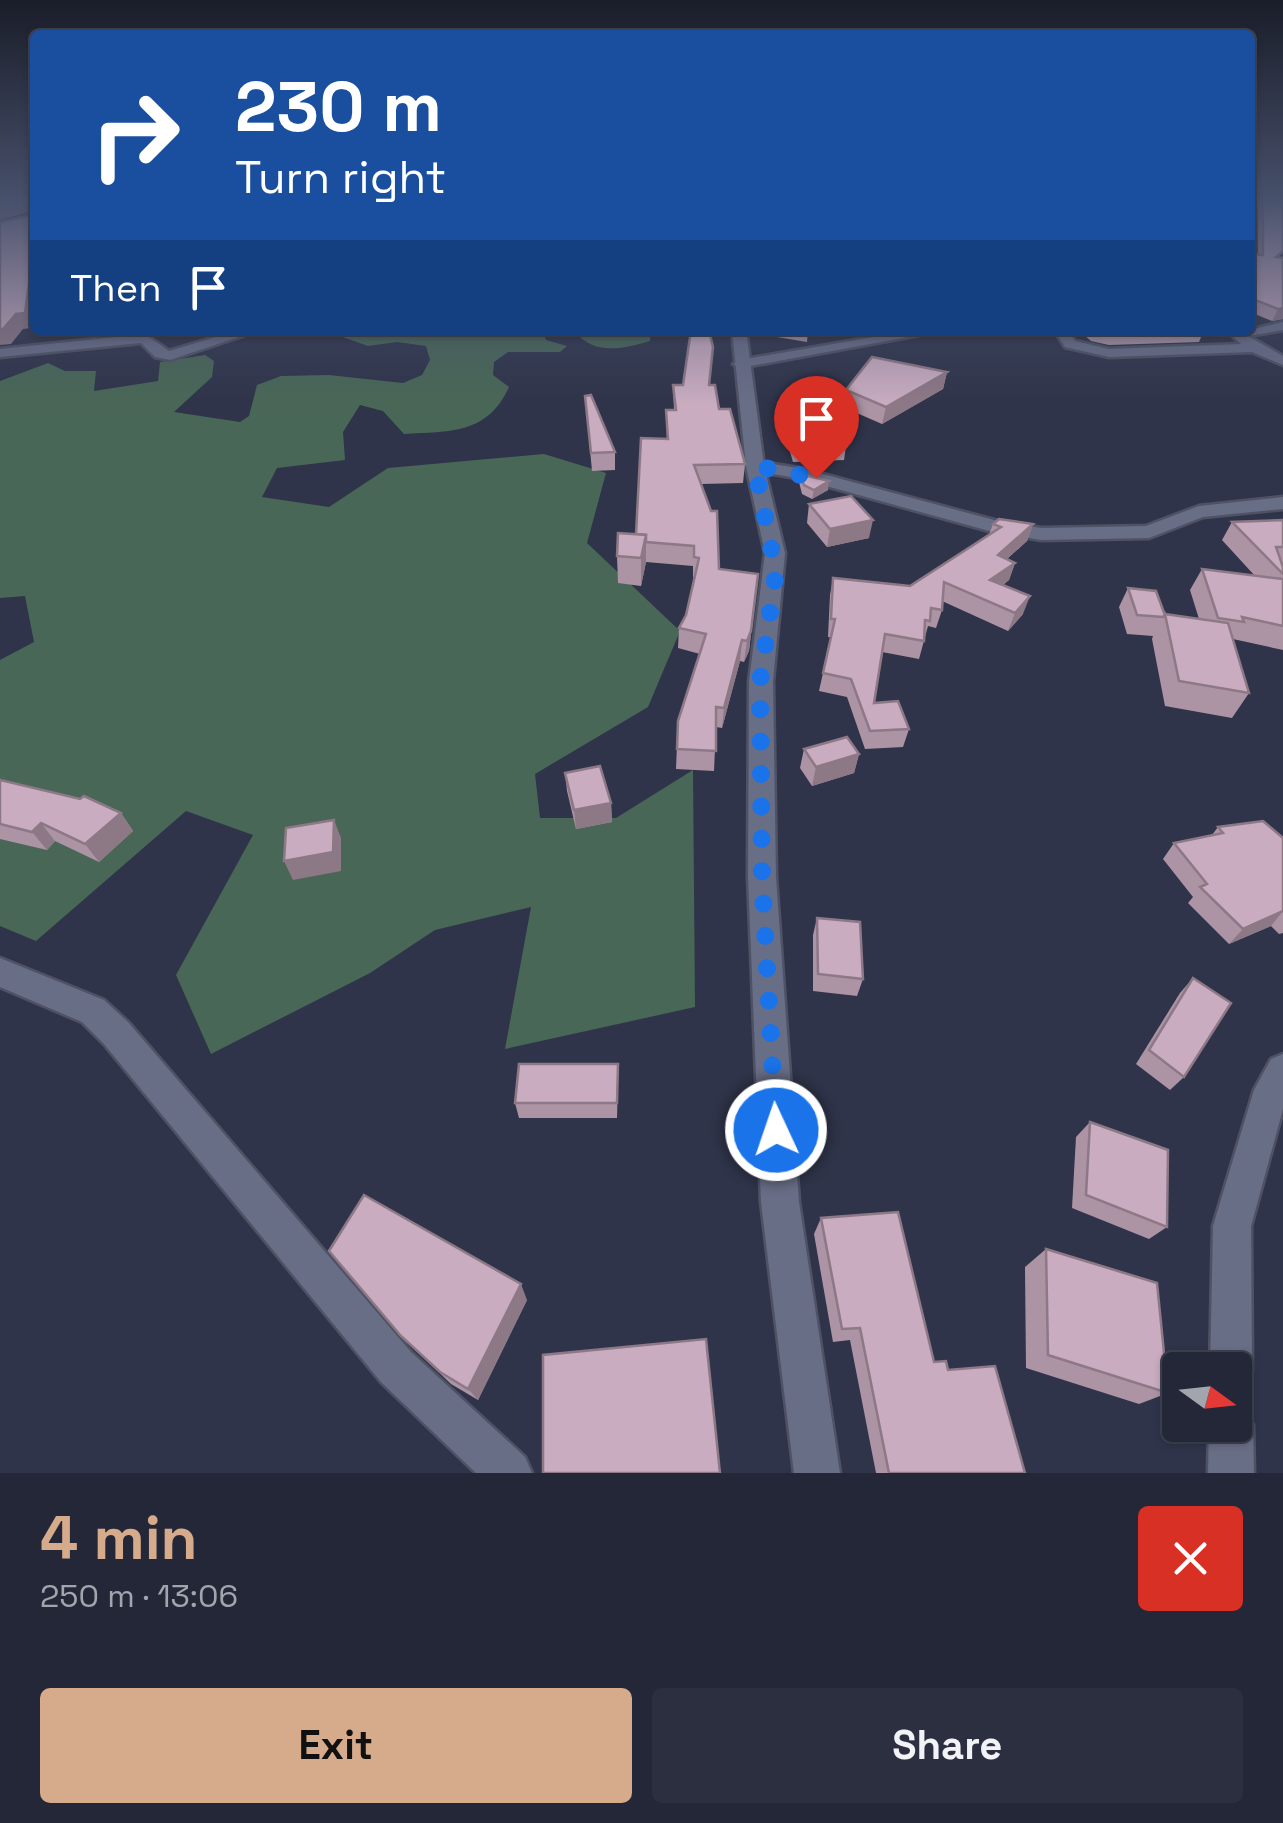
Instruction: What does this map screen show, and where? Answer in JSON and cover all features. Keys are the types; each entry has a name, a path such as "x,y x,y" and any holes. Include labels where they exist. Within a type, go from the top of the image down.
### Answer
{"street":[{"path":"1255,329 1283,326"},
{"path":"0,354 140,335"},
{"path":"148,335 160,354 170,356 237,335"},
{"path":"739,335 755,466 776,572 760,682 762,877 780,1202 817,1473"},
{"path":"740,364 910,335"},
{"path":"1064,335 1070,344 1110,353 1254,348"},
{"path":"1240,335 1254,348 1283,361"},
{"path":"755,466 798,473 993,526 1041,534 1149,532 1183,515 1283,503"},
{"path":"0,972 93,1012 116,1033 396,1368 509,1473"},
{"path":"1232,1352 1232,1226 1270,1090 1283,1071"},
{"path":"1231,1442 1231,1473"}],"green space":[{"path":"337,335 544,335 546,340 567,346 560,352 508,352 494,362 493,375 509,387 490,414 466,427 404,434 383,411 360,405 343,432 345,460 277,468 262,497 329,507 388,468 544,454 606,473 587,543 680,631 648,707 535,774 540,818 616,818 693,770 695,1007 505,1049 531,907 435,930 370,973 211,1054 176,975 253,835 186,811 36,941 0,926 0,660 34,642 25,596 0,598 0,381 48,363 65,371 96,371 94,391 158,381 160,362 205,355 214,361 212,377 174,412 240,422 249,416 257,385 281,376 329,375 403,383 422,375 430,360 426,346 397,342 368,346"},
{"path":"578,335 651,335 650,341 609,348"}],"building":[{"path":"0,266 30,266 25,313 16,314 0,329"},
{"path":"1255,266 1283,266 1283,308 1255,300"},
{"path":"690,335 710,335 713,347 709,385 715,385 719,409 730,409 745,464 694,465 711,511 717,511 719,569 758,574 751,631 747,641 742,640 724,708 716,707 716,751 677,749 678,721 706,634 679,628 686,615 699,558 694,557 694,546 646,542 646,535 636,534 641,438 668,439 666,410 676,410 673,385 683,385"},
{"path":"872,357 947,372 886,407 846,390"},
{"path":"591,395 615,452 591,453 585,396"},
{"path":"800,395 824,396 846,446 795,447 788,424 796,423 790,405 802,404"},
{"path":"800,474 829,481 814,490 804,485"},
{"path":"851,496 873,520 830,529 809,504"},
{"path":"999,519 1033,524 998,555 1015,563 990,580 1030,596 1015,613 944,582 942,610 931,608 930,621 925,620 924,641 885,634 874,703 898,701 909,729 870,731 851,679 823,673 835,619 831,619 833,578 910,586 1001,527 993,524"},
{"path":"1283,520 1283,547 1276,547 1283,574 1232,522"},
{"path":"618,533 646,535 641,558 617,556"},
{"path":"1202,569 1283,579 1283,626 1242,617 1244,622 1218,618"},
{"path":"1128,588 1156,591 1163,617 1137,615"},
{"path":"1165,614 1228,623 1249,693 1179,681"},
{"path":"847,737 859,754 816,767 804,749"},
{"path":"600,766 611,803 574,810 565,773"},
{"path":"0,780 80,799 84,796 121,813 85,844 41,823 32,832 0,824"},
{"path":"334,820 333,852 284,861 286,828"},
{"path":"1263,821 1283,838 1283,911 1243,929 1200,887 1207,884 1174,843 1223,833 1218,827"},
{"path":"817,918 860,922 863,979 818,974"},
{"path":"1193,978 1231,1003 1184,1077 1149,1050"},
{"path":"519,1064 618,1064 617,1103 515,1103"},
{"path":"1090,1122 1168,1150 1167,1227 1086,1195"},
{"path":"364,1195 521,1284 468,1389 440,1372 401,1336 329,1251"},
{"path":"898,1212 934,1362 946,1361 948,1370 995,1366 1025,1473 889,1473 860,1328 842,1329 821,1218"},
{"path":"1046,1249 1157,1283 1164,1352 1162,1391 1048,1355"},
{"path":"706,1339 720,1473 543,1473 543,1355"}],"route":[{"path":"776,1130 762,877 760,682 776,572 755,466 816,478"}]}
